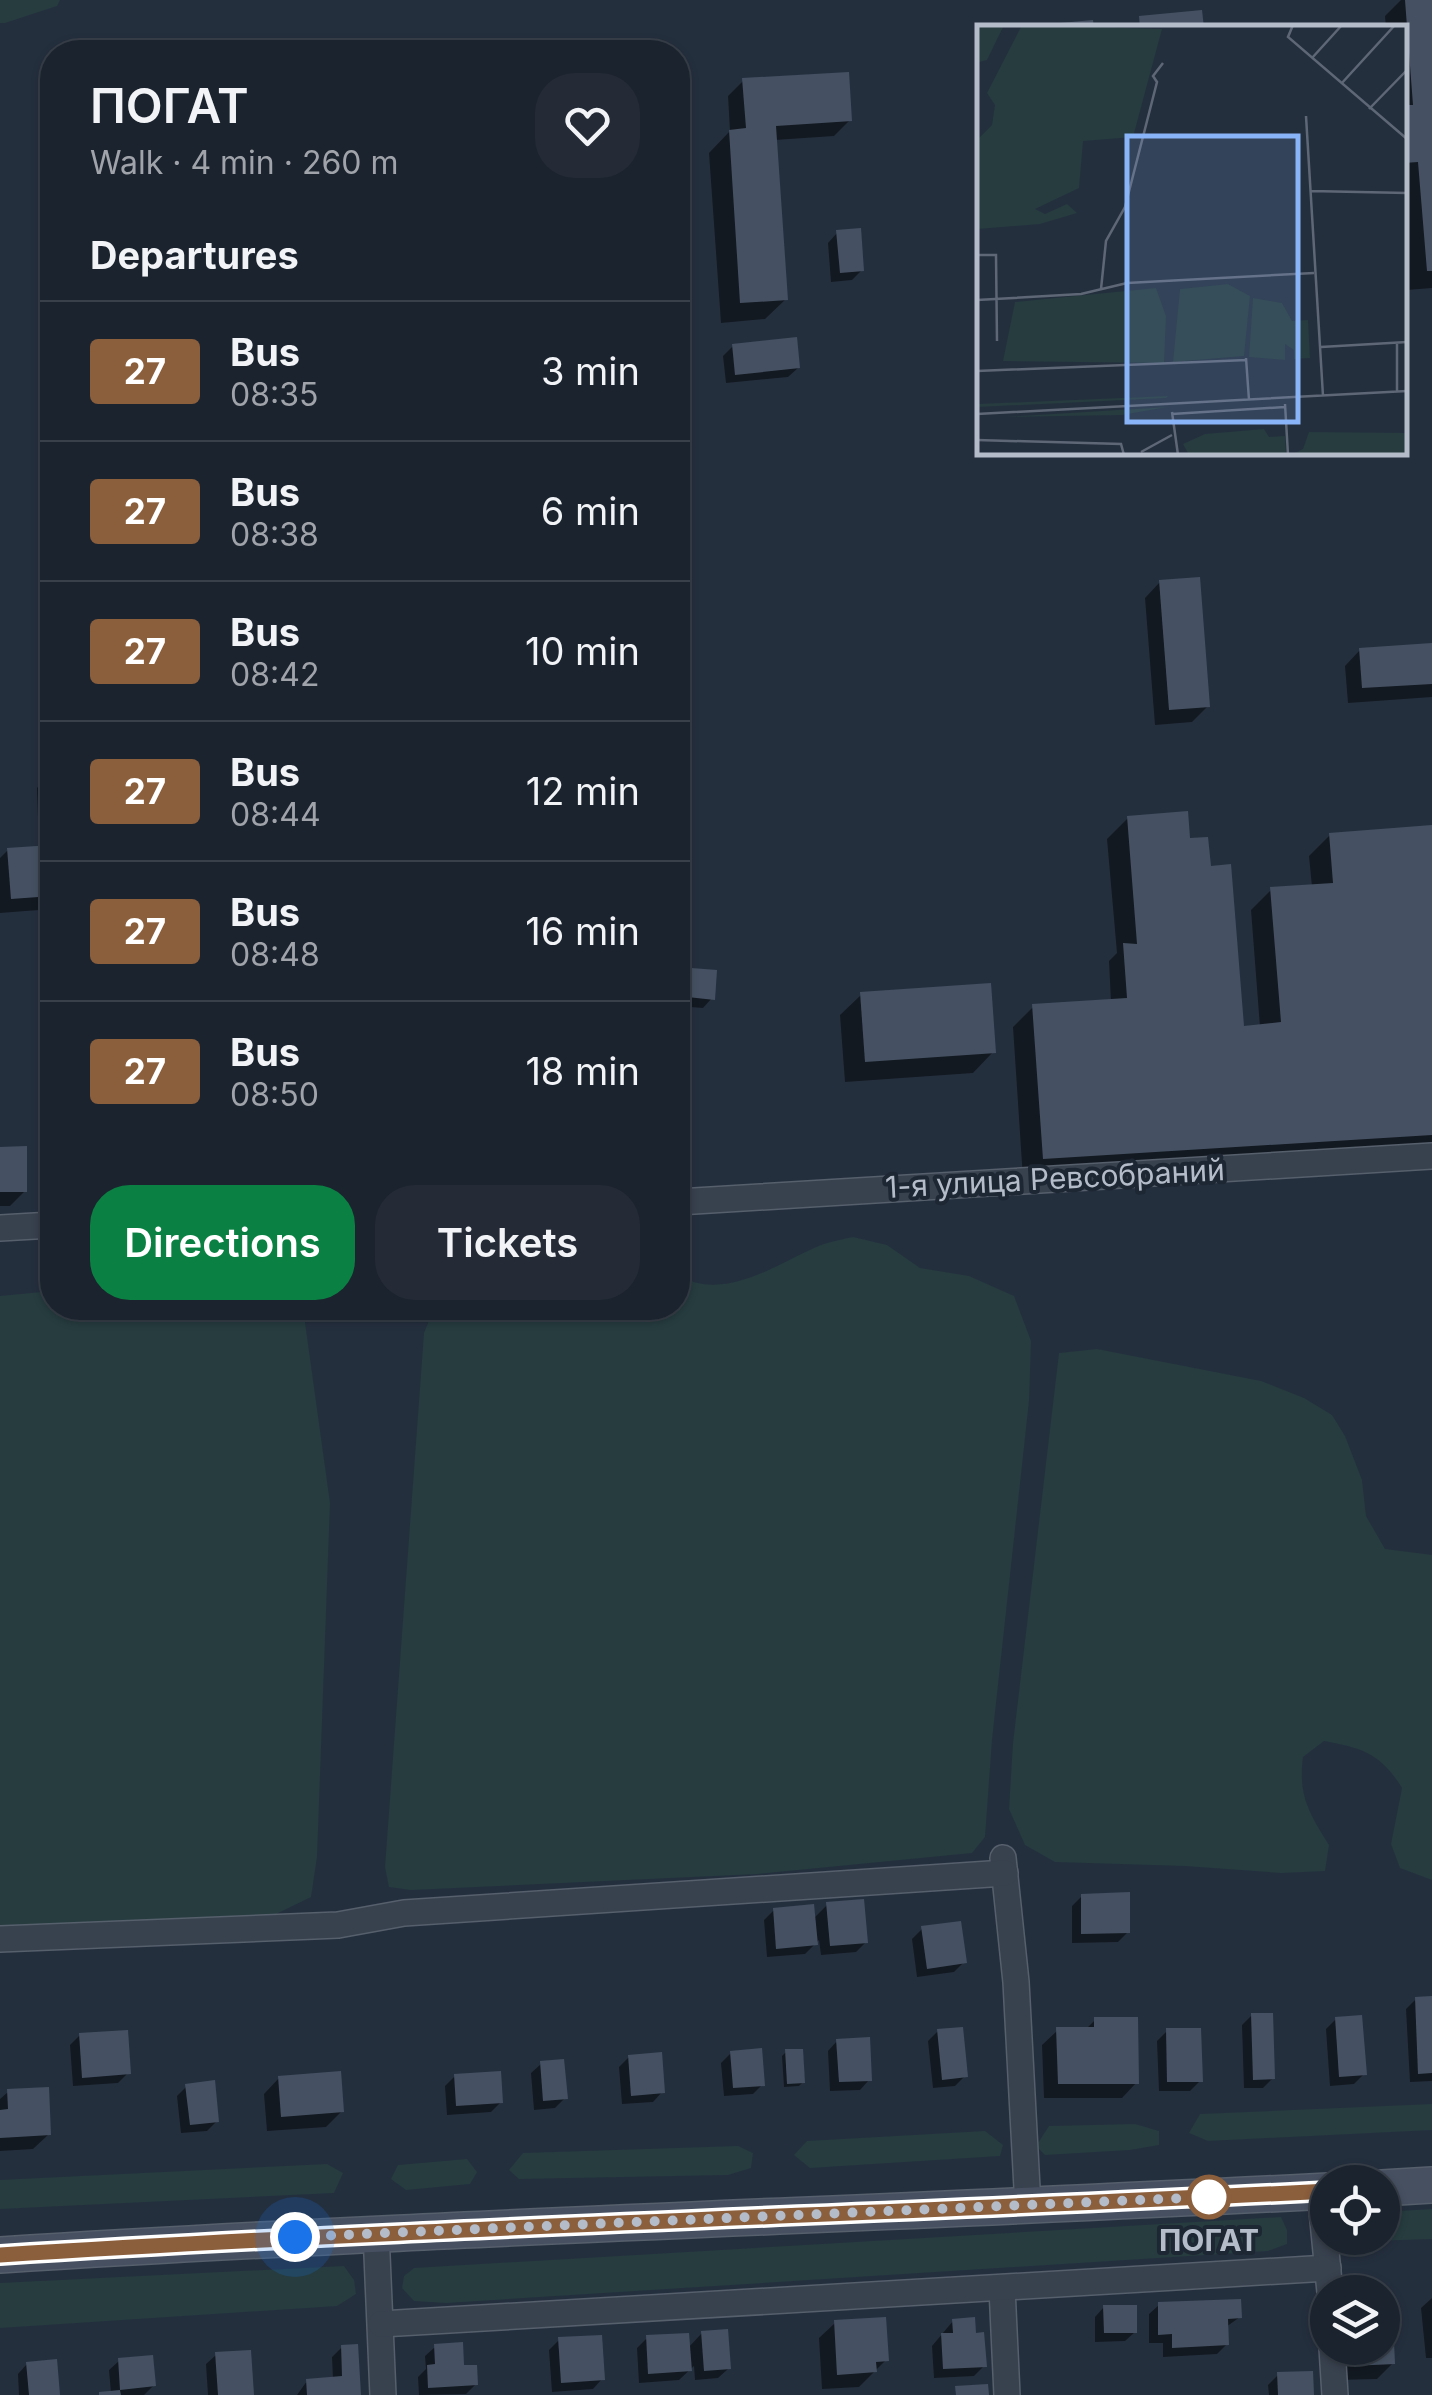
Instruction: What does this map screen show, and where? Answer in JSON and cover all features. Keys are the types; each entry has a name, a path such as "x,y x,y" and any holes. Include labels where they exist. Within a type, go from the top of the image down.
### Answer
{"main road":[{"path":"1400,2187 1432,2185"},
{"path":"0,2255 376,2232 1028,2207 1310,2192"}],"street":[{"name":"1-я улица Ревсобраний","path":"690,1201 1432,1156"},
{"path":"0,1228 40,1226"},
{"path":"0,1939 338,1925 404,1913 1004,1864 1016,1982 1028,2207"},
{"path":"376,2232 383,2395"},
{"path":"382,2324 1002,2288 1310,2280"},
{"path":"1002,2288 1007,2395"},
{"path":"1333,2365 1335,2395"}],"green space":[{"path":"0,0 60,0 57,6 0,23"},
{"path":"853,1237 887,1245 920,1268 969,1276 1014,1296 1031,1341 1029,1401 985,1837 972,1853 757,1874 411,1890 389,1887 385,1867 424,1333 429,1320 690,1320 690,1280 713,1285 730,1283 765,1272 833,1241"},
{"path":"40,1292 40,1320 305,1320 330,1503 317,1857 311,1897 268,1918 0,1931 0,1296"},
{"path":"1097,1349 1261,1381 1304,1398 1332,1415 1345,1436 1362,1480 1366,1516 1385,1549 1432,1555 1432,1880 1400,1868 1391,1844 1402,1788 1394,1777 1370,1754 1324,1741 1303,1757 1302,1782 1307,1803 1329,1845 1325,1871 1281,1873 1055,1862 1025,1845 1009,1809 1013,1743 1059,1353"},
{"path":"1432,2104 1432,2130 1208,2141 1189,2133 1200,2114"},
{"path":"1135,2124 1159,2131 1159,2145 1045,2155 1036,2146 1049,2126"},
{"path":"985,2131 1003,2145 1000,2156 810,2168 794,2155 807,2141"},
{"path":"738,2146 753,2153 751,2168 728,2175 519,2179 509,2170 523,2153"},
{"path":"467,2159 477,2172 470,2184 406,2190 391,2179 398,2165"},
{"path":"327,2164 343,2173 334,2193 0,2209 0,2180"},
{"path":"1432,2209 1432,2239 1400,2240 1400,2211"},
{"path":"1281,2217 1287,2230 1287,2244 1268,2251 446,2303 414,2301 402,2288 404,2276 414,2268"},
{"path":"344,2266 354,2280 356,2294 337,2306 0,2328 0,2283"}],"building":[{"path":"1405,0 1432,0 1432,271 1427,271 1418,162 1407,163 1407,105 1413,105"},
{"path":"1202,10 1204,25 1140,25 1139,16"},
{"path":"1093,20 1094,25 1038,25"},
{"path":"849,72 852,121 776,126 788,300 740,303 729,130 746,128 742,78"},
{"path":"861,228 864,271 840,273 836,230"},
{"path":"797,337 800,368 735,375 732,344"},
{"path":"1200,577 1210,707 1169,710 1159,580"},
{"path":"1432,643 1432,684 1362,688 1359,648"},
{"path":"1188,811 1190,838 1208,837 1211,866 1231,864 1244,1026 1281,1022 1270,887 1333,883 1329,833 1432,825 1432,1135 1043,1159 1032,1004 1127,998 1123,943 1137,944 1127,816"},
{"path":"40,846 40,897 11,899 7,848"},
{"path":"690,968 717,970 715,1000 690,997"},
{"path":"991,983 996,1053 865,1062 860,992"},
{"path":"27,1146 27,1192 0,1192 0,1147"},
{"path":"1130,1892 1130,1933 1081,1934 1081,1894"},
{"path":"864,1899 868,1943 830,1946 826,1902"},
{"path":"814,1904 818,1945 776,1949 773,1908"},
{"path":"961,1921 967,1963 927,1969 921,1926"},
{"path":"1432,1996 1432,2073 1418,2074 1415,1997"},
{"path":"1251,2013 1273,2013 1275,2079 1253,2080"},
{"path":"1362,2015 1367,2075 1339,2077 1335,2017"},
{"path":"1094,2017 1138,2017 1139,2084 1058,2084 1056,2027 1094,2027"},
{"path":"963,2027 968,2077 942,2080 937,2029"},
{"path":"1166,2028 1201,2028 1203,2082 1167,2082"},
{"path":"128,2030 131,2074 82,2078 79,2033"},
{"path":"870,2037 872,2081 839,2082 836,2039"},
{"path":"762,2048 765,2086 733,2088 730,2051"},
{"path":"785,2049 803,2049 805,2083 787,2084"},
{"path":"662,2052 665,2093 631,2096 628,2055"},
{"path":"564,2059 568,2099 543,2101 540,2061"},
{"path":"341,2071 344,2112 281,2117 278,2076"},
{"path":"501,2071 503,2103 456,2106 454,2074"},
{"path":"215,2080 219,2122 190,2125 185,2084"},
{"path":"49,2087 51,2135 0,2138 0,2110 8,2109 7,2089"},
{"path":"1241,2299 1242,2318 1228,2319 1229,2345 1172,2348 1172,2334 1158,2335 1158,2302"},
{"path":"1103,2305 1137,2305 1137,2333 1104,2333"},
{"path":"886,2317 889,2361 876,2362 877,2372 837,2375 834,2320"},
{"path":"975,2317 976,2333 984,2332 987,2367 943,2369 941,2333 953,2333 952,2319"},
{"path":"728,2329 731,2369 704,2371 701,2331"},
{"path":"689,2333 692,2371 648,2374 646,2335"},
{"path":"602,2335 605,2380 561,2383 558,2337"},
{"path":"463,2342 464,2365 477,2365 478,2385 428,2388 427,2365 435,2364 434,2344"},
{"path":"358,2344 361,2395 307,2395 306,2379 342,2376 341,2345"},
{"path":"251,2350 254,2395 218,2395 215,2352"},
{"path":"153,2355 156,2386 120,2390 118,2358"},
{"path":"57,2359 60,2395 29,2395 26,2362"},
{"path":"1313,2371 1314,2395 1278,2395 1277,2372"},
{"path":"988,2384 989,2395 956,2395 955,2386"},
{"path":"120,2390 121,2395 99,2395 99,2392"}],"bus line":[{"name":"27","path":"0,2255 332,2234 1310,2192"}],"place":[{"name":"ПОГАТ","path":"1209,2197"}],"route":[{"path":"295,2237 1209,2197"}]}
